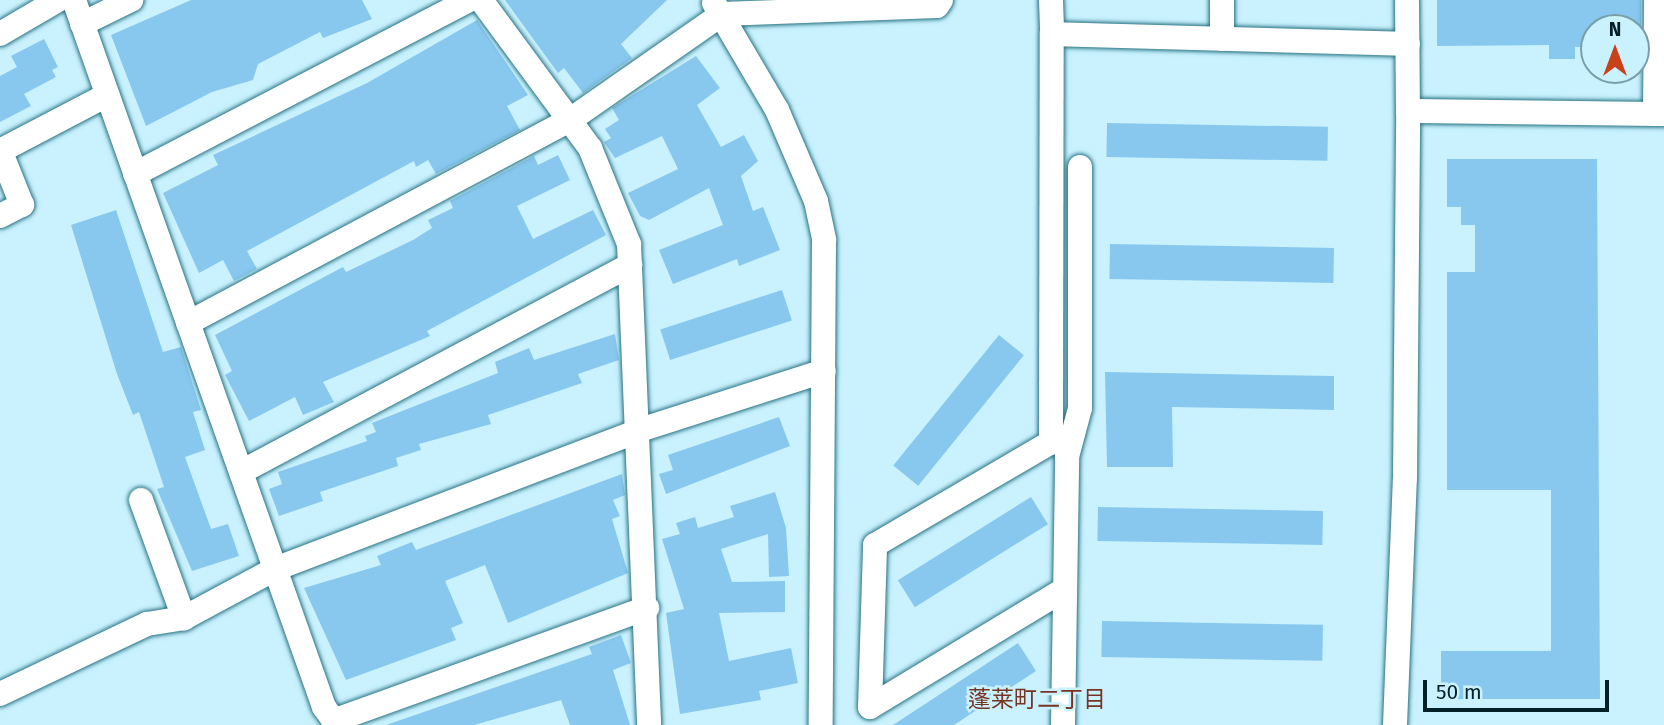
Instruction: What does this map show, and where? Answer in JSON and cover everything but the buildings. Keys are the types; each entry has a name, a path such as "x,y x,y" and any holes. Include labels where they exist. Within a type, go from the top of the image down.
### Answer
{"street":[{"path":"0,34 58,0"},
{"path":"74,0 275,569 335,723 647,608"},
{"path":"82,24 131,0"},
{"path":"135,174 469,0"},
{"path":"481,0 570,120 616,204 630,265 640,430 649,725"},
{"path":"188,323 570,120 717,7 937,6 941,0"},
{"path":"1051,0 1065,589 1063,725"},
{"path":"1222,0 1222,39"},
{"path":"1395,725 1405,478 1407,0"},
{"path":"1408,111 1659,114 1656,0"},
{"path":"717,7 778,110 816,201 824,240 821,725"},
{"path":"1052,34 1408,44"},
{"path":"0,216 22,205 0,151 107,95"},
{"path":"1065,589 870,707 875,545 1060,443 1080,408 1080,167"},
{"path":"241,472 630,265"},
{"path":"0,694 147,624 184,618 275,569 640,430 824,371"},
{"path":"141,500 184,618"}],"district":[{"name":"蓬莱町二丁目","path":"1037,699"}]}
